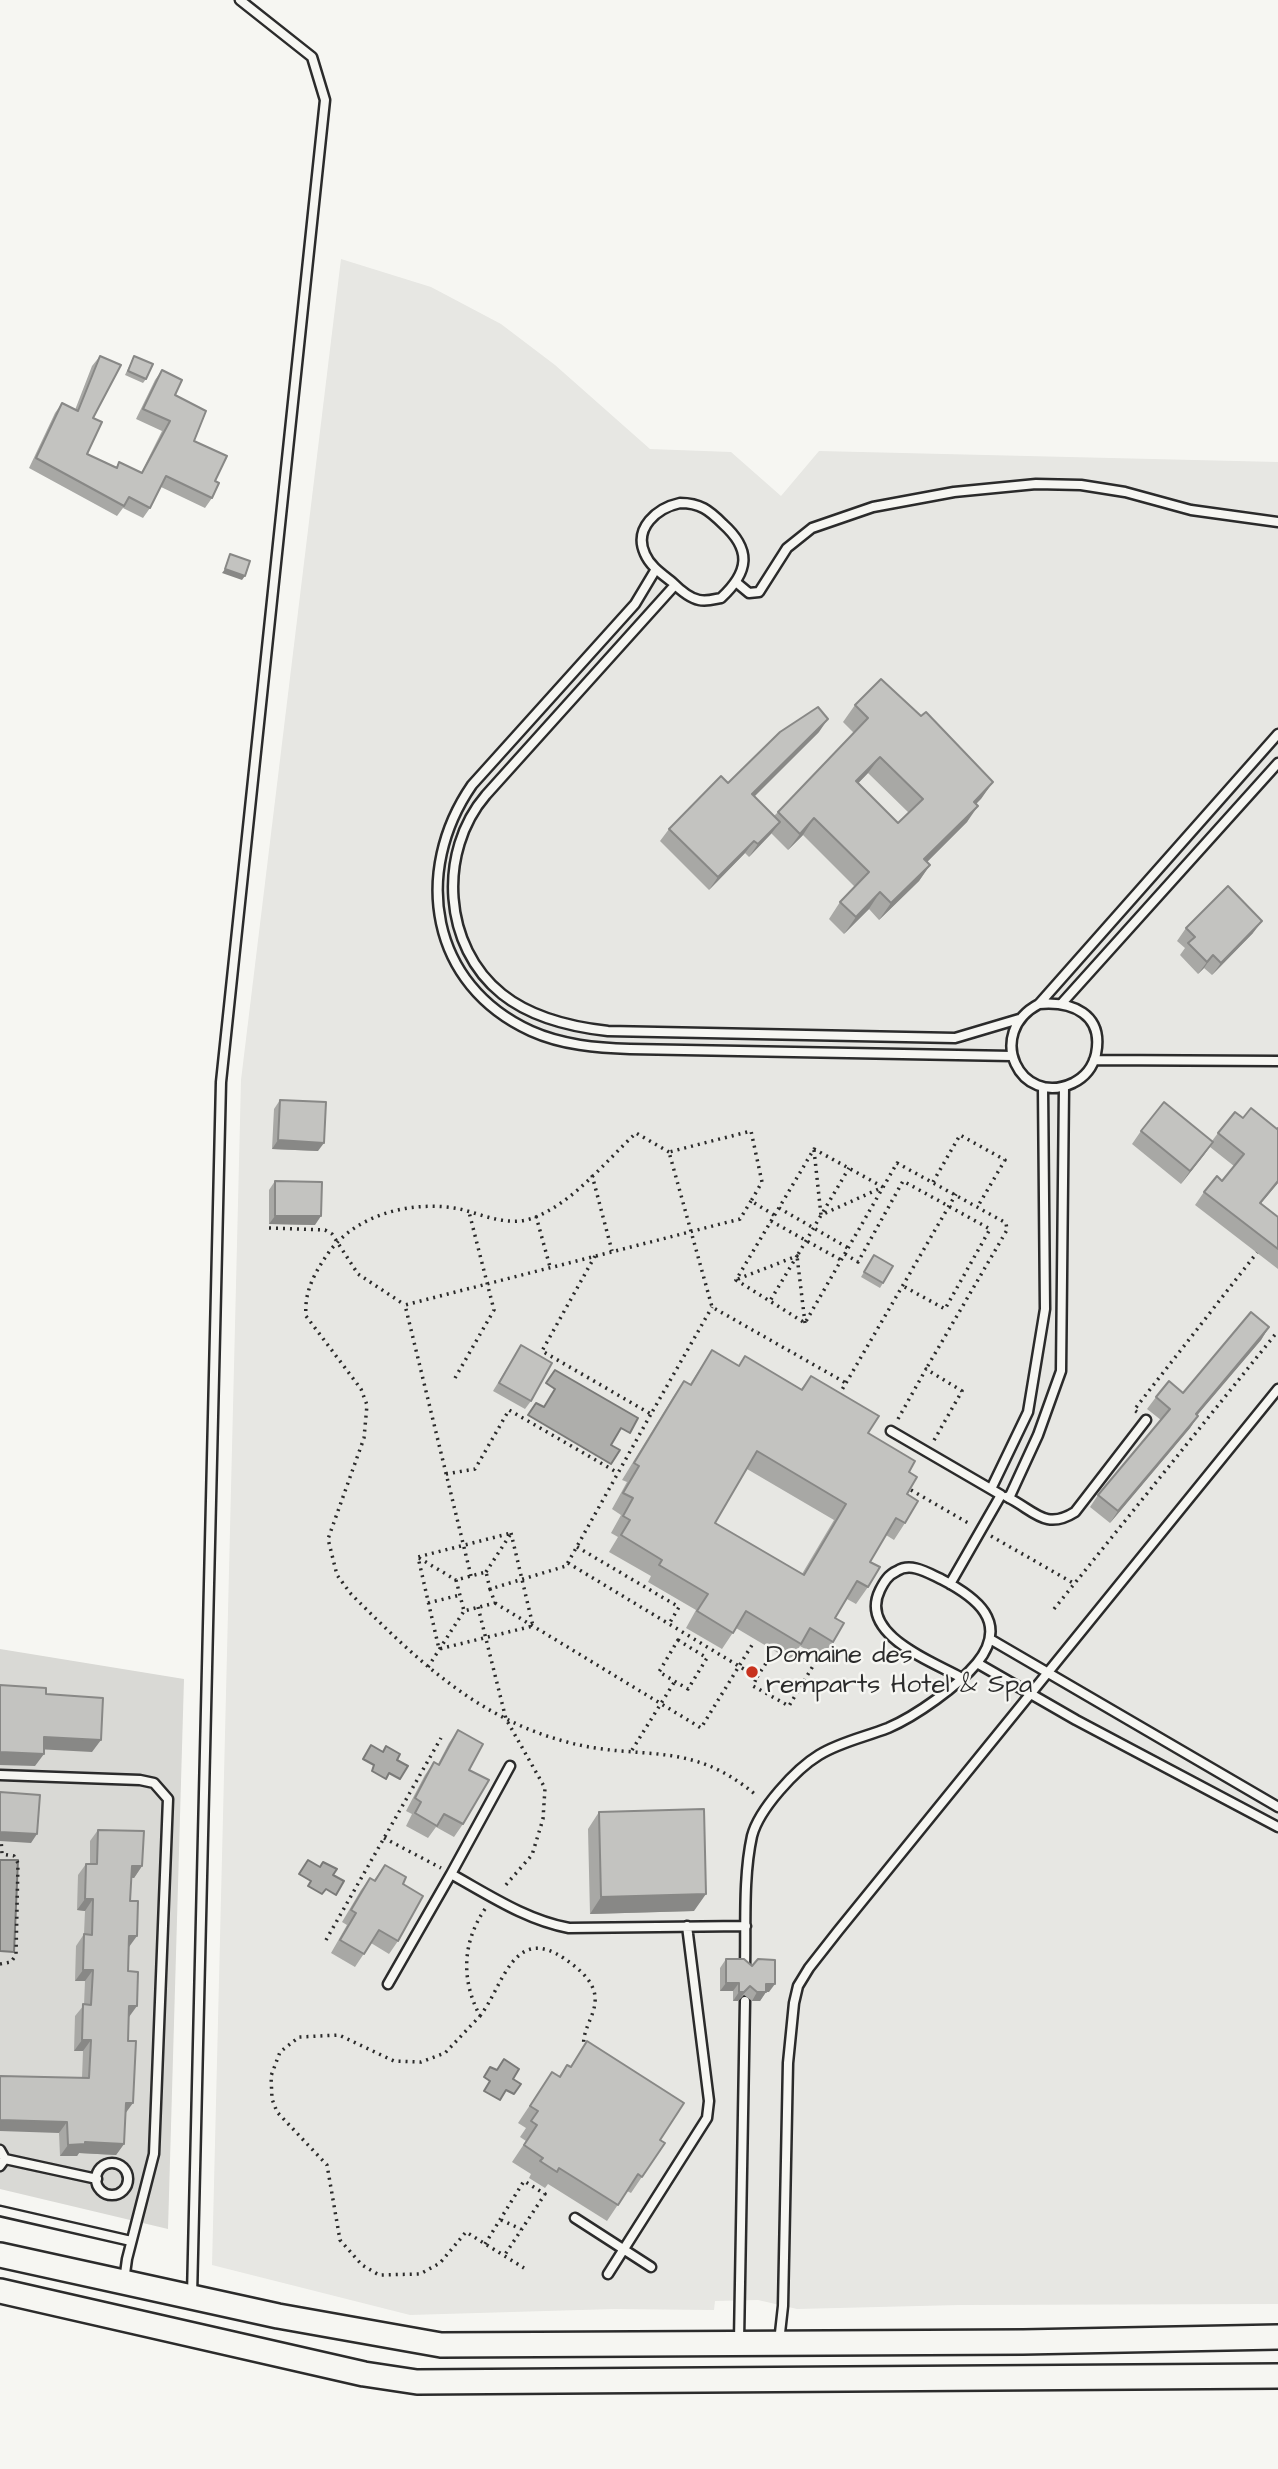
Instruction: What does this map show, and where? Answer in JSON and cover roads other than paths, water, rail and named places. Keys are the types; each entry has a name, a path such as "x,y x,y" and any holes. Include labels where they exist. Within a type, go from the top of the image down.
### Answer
{"street":[{"path":"0,2255 422,2343 487,2346 1023,2342 1278,2336"},
{"path":"0,2291 364,2374 417,2382 1278,2376"},
{"path":"364,2374 375,2335"},
{"path":"417,2382 422,2343"}],"lane":[{"path":"192,2297 221,1082 325,100 312,57 240,0"},
{"path":"737,583 749,593 759,592 798,536 830,519 892,503 977,489 1037,484 1081,485 1125,492 1191,510 1278,522"},
{"path":"698,504 705,507 735,535 742,546 743,566 737,583 722,598 699,600 656,569 642,547 643,530 662,509 671,505 698,504"},
{"path":"656,569 635,604 472,785 452,818 436,877 438,906 445,939 459,968 479,994 495,1009 533,1032 594,1047 1012,1056"},
{"path":"675,585 478,804 465,826 454,866 457,925 479,970 503,995 520,1006 574,1026 656,1031 955,1038 1019,1019 1039,1004 1278,734"},
{"path":"545,704 557,715"},
{"path":"1063,1002 1203,843 1278,763"},
{"path":"1191,833 1203,843"},
{"path":"1019,1019 1013,1031 1012,1056 1023,1076 1043,1087 1064,1087 1087,1072 1097,1048 1092,1024 1084,1014 1063,1002 1039,1004"},
{"path":"654,1048 656,1031"},
{"path":"1094,1060 1278,1061"},
{"path":"991,1489 1028,1412 1045,1309 1043,1087"},
{"path":"950,1584 1005,1497 1038,1435 1061,1371 1064,1087"},
{"path":"779,2342 783,2306 788,2063 798,1986 838,1931 1278,1389"},
{"path":"891,1431 1048,1521 1061,1521 1075,1512 1146,1420"},
{"path":"745,1968 753,1833 776,1794 817,1756 889,1728 922,1709 977,1663 990,1639 987,1614 971,1594 919,1568 899,1569 885,1580 876,1598 875,1615 885,1630 906,1647 960,1677"},
{"path":"990,1639 1278,1807"},
{"path":"977,1663 1278,1827"},
{"path":"388,1984 510,1766"},
{"path":"0,1775 141,1780 154,1783 168,1799 154,2154 151,2174 131,2241 124,2282"},
{"path":"451,1874 549,1924 569,1928 746,1926"},
{"path":"608,2274 707,2118 709,2101 687,1926"},
{"path":"739,2343 745,2001"},
{"path":"0,2150 2,2163 97,2179"},
{"path":"0,2211 131,2241"},
{"path":"575,2218 651,2267"}],"place":[{"name":"Domaine des remparts Hotel & Spa","path":"752,1672"}]}
